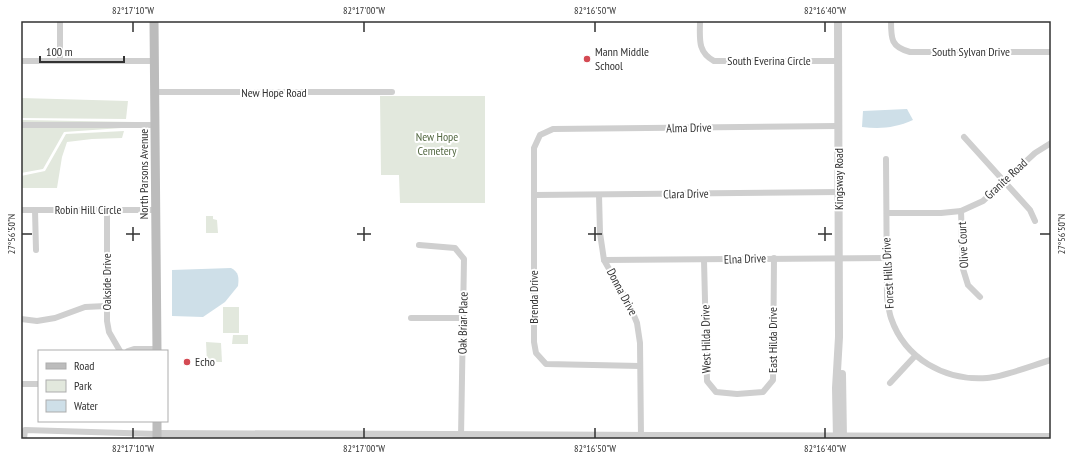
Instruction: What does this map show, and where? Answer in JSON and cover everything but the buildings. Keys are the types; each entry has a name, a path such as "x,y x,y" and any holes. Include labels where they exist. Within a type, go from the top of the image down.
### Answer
{"main road":[{"name":"North Parsons Avenue","path":"154,21 157,350"},
{"path":"157,422 157,437"}],"street":[{"path":"60,21 60,61"},
{"name":"South Everina Circle","path":"700,21 700,44 703,53 714,61 838,61"},
{"name":"Kingsway Road","path":"838,21 839,337 842,386 840,437"},
{"name":"South Sylvan Drive","path":"891,21 891,35 894,44 901,50 910,52 1051,52"},
{"path":"21,61 155,61"},
{"name":"New Hope Road","path":"155,92 392,92"},
{"path":"21,125 155,125"},
{"name":"Alma Drive","path":"540,135 553,129 838,126"},
{"name":"Brenda Drive","path":"540,135 534,148 534,342 536,353 546,364 640,366"},
{"path":"964,137 1030,210 1035,221"},
{"name":"Granite Road","path":"886,213 941,213 961,211 984,201 1035,153 1051,143"},
{"name":"Forest Hills Drive","path":"886,159 887,297 891,318 900,338 915,356 937,370 963,378 988,378 1051,360"},
{"name":"Clara Drive","path":"534,195 839,192"},
{"name":"Donna Drive","path":"600,195 600,233 604,260 630,306 637,322 640,366 641,437"},
{"name":"Robin Hill Circle","path":"21,210 156,210"},
{"path":"35,210 36,250"},
{"name":"Oakside Drive","path":"107,210 106,306 109,332 119,350"},
{"name":"Olive Court","path":"961,211 963,269 968,285 980,297"},
{"name":"Oak Briar Place","path":"419,245 455,248 464,259 461,437"},
{"name":"East Hilda Drive","path":"737,394 763,392 773,380 774,258"},
{"name":"Elna Drive","path":"604,260 886,258"},
{"name":"West Hilda Drive","path":"704,260 707,381 716,392 737,394"},
{"path":"21,319 37,321 56,318 85,307 106,306"},
{"path":"411,318 463,318"},
{"path":"131,350 157,350"},
{"path":"890,383 915,356"},
{"path":"21,384 38,384"},
{"path":"24,439 25,430 157,437 1048,438"}],"green space":[{"name":"New Hope Cemetery","path":"380,96 485,96 485,203 400,203 399,175 381,175"},
{"path":"21,98 128,101 126,119 22,118"},
{"path":"21,120 136,122 136,127 64,132 43,169 21,173"},
{"path":"124,131 122,138 67,142 62,157 57,188 21,188 21,176 45,171 66,134"},
{"path":"206,216 213,216 213,219 217,220 218,233 206,233"},
{"path":"223,307 239,307 239,333 223,333"},
{"path":"233,335 248,335 248,344 232,344"},
{"path":"206,342 221,343 222,362 207,362"}],"water":[{"path":"907,109 913,120 900,125 888,127 862,127 863,111"},
{"path":"231,268 236,271 238,276 238,286 225,302 203,317 172,316 172,270"}],"place":[{"name":"Mann Middle School","path":"587,59"},
{"name":"Echo","path":"187,362"}]}
